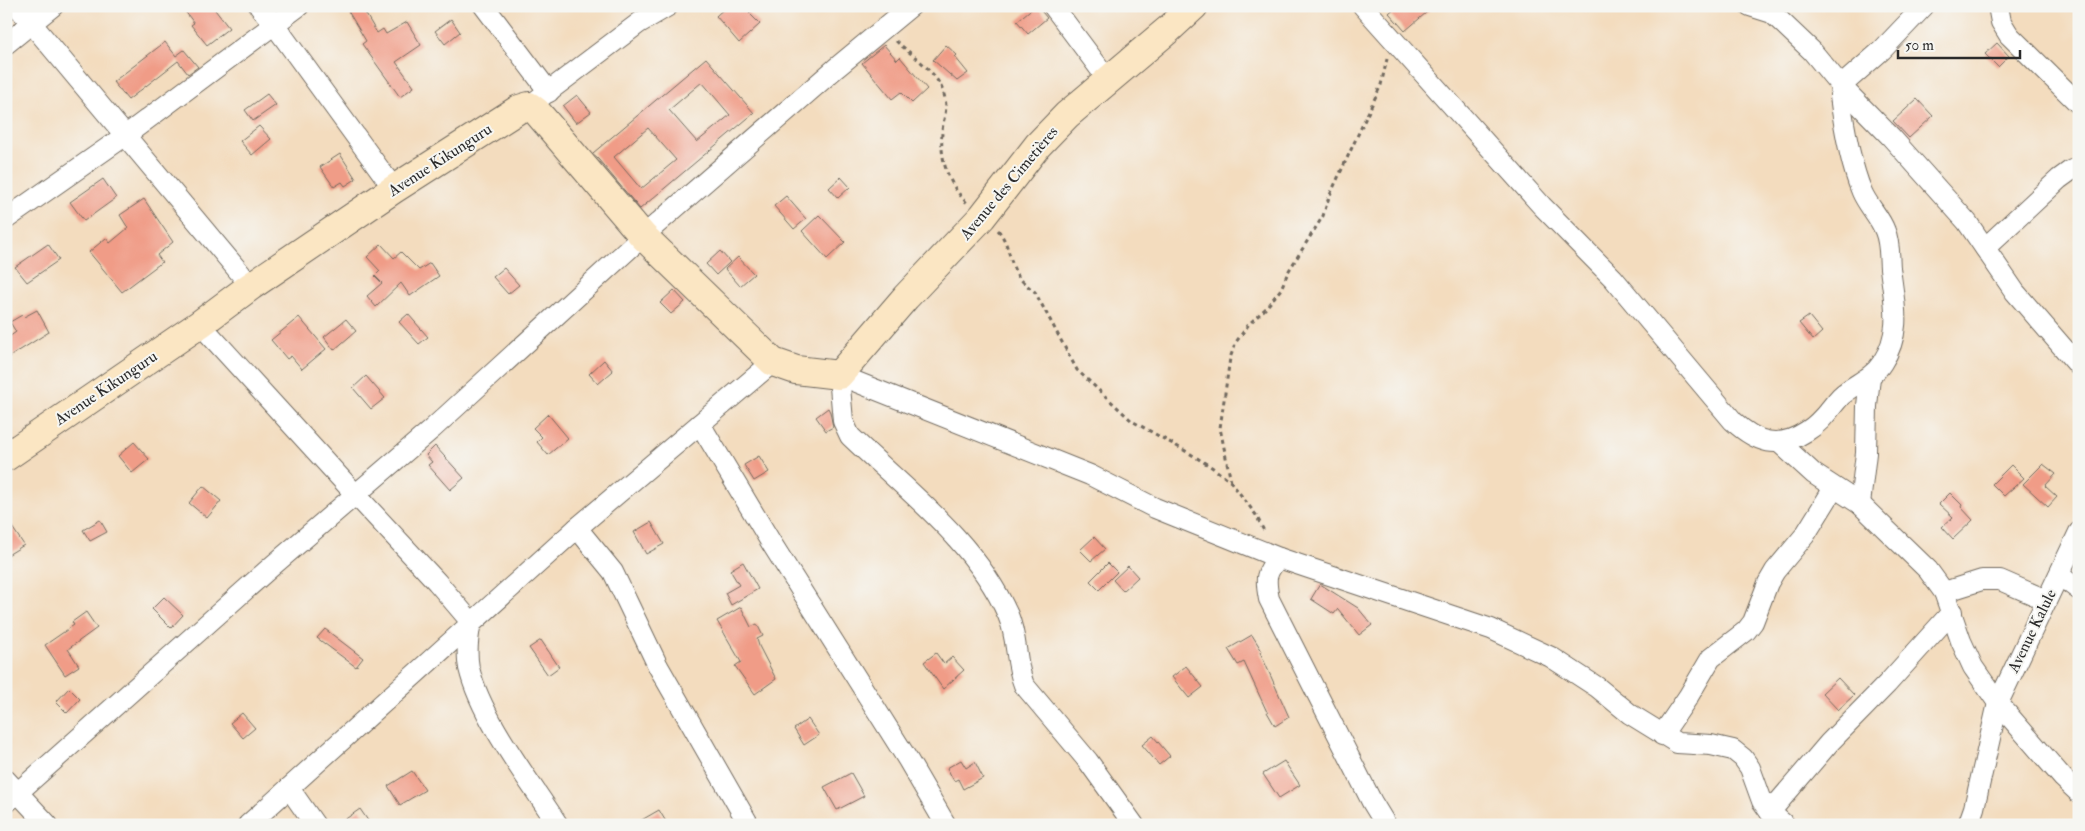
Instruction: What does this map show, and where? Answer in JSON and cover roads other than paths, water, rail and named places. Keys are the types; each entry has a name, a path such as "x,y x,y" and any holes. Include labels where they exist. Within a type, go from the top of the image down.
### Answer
{"street":[{"path":"17,6 251,286"},
{"path":"6,44 53,6"},
{"path":"258,6 274,24 394,189"},
{"path":"6,219 126,135 299,6"},
{"path":"484,6 539,99 537,112 643,236 774,362 796,370 839,375 1090,475 1155,508 1279,558 1491,629 1550,657 1597,687 1630,714 1677,743 1711,745 1732,750 1743,758 1750,768 1762,801 1777,818 1829,743 1887,684 1952,612"},
{"path":"539,99 639,23 668,6"},
{"path":"1053,6 1109,81"},
{"name":"Avenue des Cimetières","path":"839,375 906,297 982,217 1038,145 1067,115 1109,81 1194,6"},
{"path":"1362,6 1390,34 1542,206 1613,278 1733,421 1747,434 1767,442 1780,443 1799,437 1818,424 1841,396 1857,383 1870,376 1882,364 1889,350 1897,320 1890,244 1885,229 1862,192 1854,168 1842,109 1841,86"},
{"path":"1750,6 1772,13 1812,51 1841,86 1904,151 1967,222 2015,292 2079,366"},
{"path":"1841,86 1882,50 1924,6"},
{"path":"1998,6 2001,22 2009,35 2079,104"},
{"path":"48,825 11,792 432,430 643,236 905,11"},
{"name":"Avenue Kikunguru","path":"6,457 394,189 519,109 539,99"},
{"path":"1985,248 2059,179 2070,170 2079,167"},
{"path":"200,324 356,496 432,575 471,622 468,650 469,668 478,694 495,728 558,825"},
{"path":"248,825 577,528 774,362"},
{"path":"839,375 843,421 850,436 961,541 1007,613 1013,628 1018,670 1024,685 1088,761 1134,825"},
{"path":"1860,504 1866,453 1870,376"},
{"path":"700,424 772,544 908,760 946,825"},
{"path":"1780,443 1796,459 1834,488 1860,504 1928,570 1944,592 1961,641 1973,667 1998,703 2063,778 2079,793"},
{"path":"1662,735 1688,697 1711,658 1746,631 1753,622 1774,571 1805,535 1834,488"},
{"path":"577,528 613,572 658,666 749,825"},
{"name":"Avenue Kalule","path":"1973,819 1998,703 2079,532"},
{"path":"1279,558 1269,568 1266,583 1269,599 1372,802 1386,825"},
{"path":"2059,575 2079,590"},
{"path":"1944,592 1982,580 2000,580 2046,600"},
{"path":"289,788 314,825"}]}
